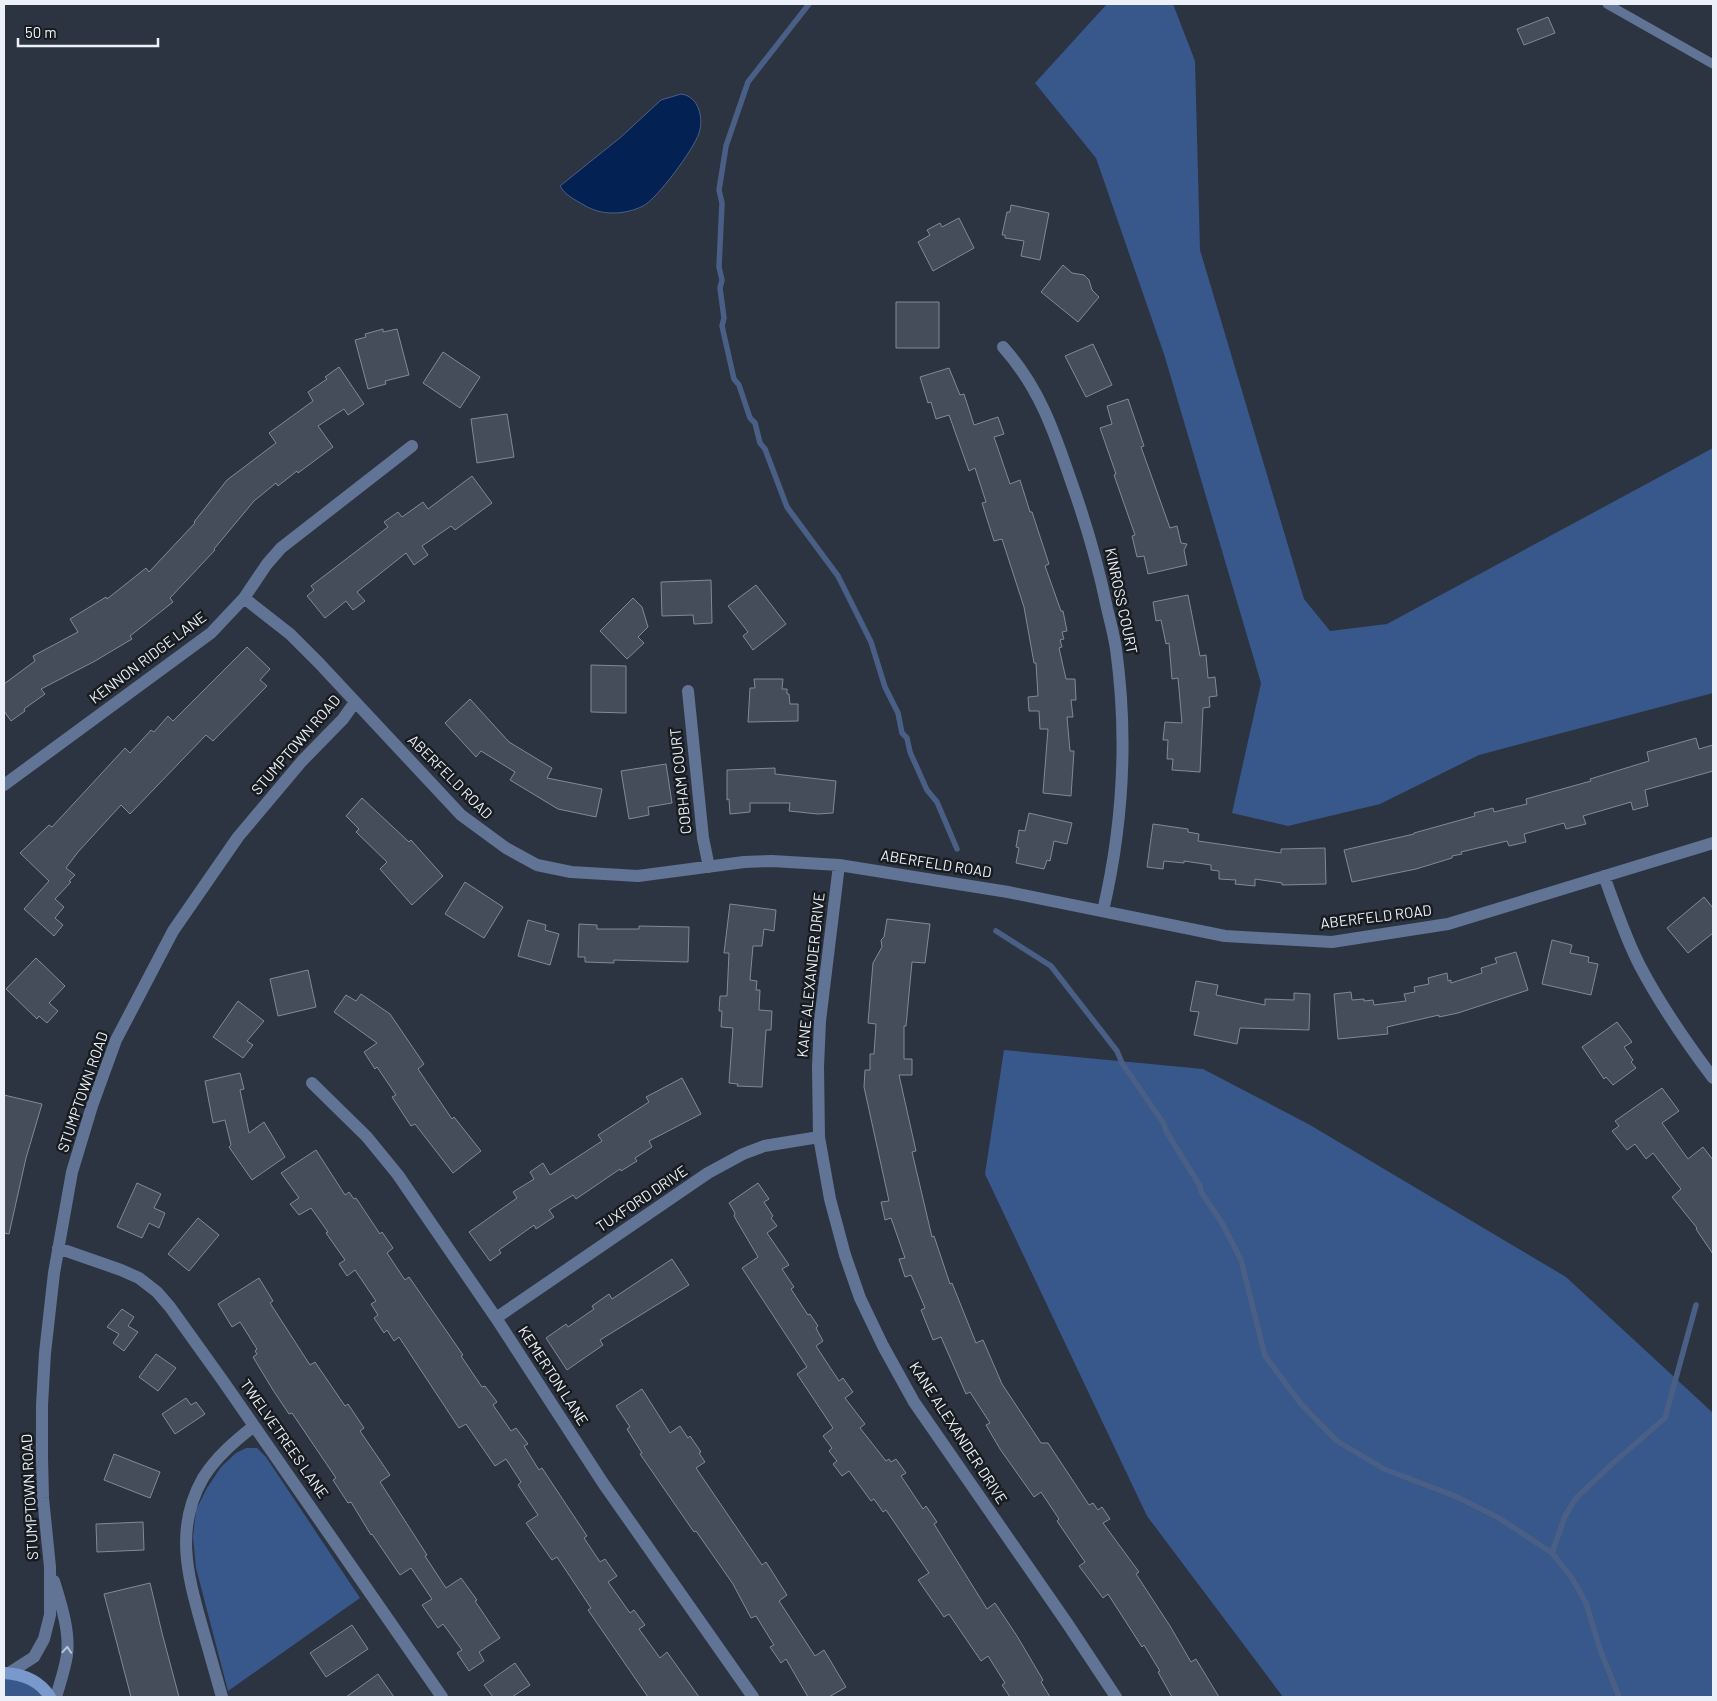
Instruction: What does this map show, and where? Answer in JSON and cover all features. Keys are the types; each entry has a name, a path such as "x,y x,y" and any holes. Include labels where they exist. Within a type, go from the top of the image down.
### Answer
{"main road":[{"path":"5,1673 20,1675 34,1681 50,1697"}],"street":[{"name":"KINROSS COURT","path":"1003,347 1024,374 1043,405 1058,443 1087,525 1101,577 1116,648 1123,735 1120,814 1103,911"},
{"name":"KENNON RIDGE LANE","path":"4,785 211,633 244,598 267,564 281,548 412,446"},
{"name":"ABERFELD ROAD","path":"244,598 290,634 461,815 506,848 537,865 571,872 638,876 744,862 772,861 839,865 1008,892 1225,936 1332,942 1448,924 1713,843"},
{"name":"COBHAM COURT","path":"688,691 702,838 709,867"},
{"name":"STUMPTOWN ROAD","path":"5,1673 34,1657 44,1639 50,1615 50,1567 43,1498 42,1405 45,1353 58,1248 72,1172 92,1106 116,1040 174,931 238,837 302,761 343,720 355,702"},
{"name":"KANE ALEXANDER DRIVE","path":"839,865 820,1021 818,1066 819,1137 830,1200 845,1256 860,1298 883,1346 914,1402 1116,1697"},
{"path":"1604,876 1627,938 1658,999 1684,1039 1713,1078"},
{"name":"KEMERTON LANE","path":"312,1083 367,1137 398,1175 496,1318 603,1483 753,1697"},
{"name":"TUXFORD DRIVE","path":"496,1318 717,1168 743,1154 764,1146 819,1137"},
{"name":"TWELVETREES LANE","path":"58,1248 139,1278 157,1292 170,1306 442,1697"},
{"path":"222,1697 189,1578 186,1549 187,1526 193,1500 204,1478 219,1458 254,1426"},
{"name":"STUMPTOWN ROAD","path":"50,1567 62,1609 68,1642 65,1664 56,1697"}],"lane":[{"path":"1607,4 1713,64"}],"shaded area":[{"path":"1107,4 1173,4 1195,61 1200,250 1304,599 1330,631 1387,624 1713,448 1713,693 1479,755 1380,804 1288,826 1232,813 1261,683 1164,354 1096,158 1035,83"},
{"path":"681,94 692,99 699,109 701,121 699,133 674,173 649,202 636,209 621,213 605,213 591,209 570,197 562,189 560,186 621,137 661,100"},
{"path":"1004,1050 1203,1069 1310,1125 1566,1277 1713,1413 1713,1697 1283,1697 1147,1516 985,1174"},
{"path":"246,1448 257,1448 266,1457 360,1598 228,1691 196,1568 193,1537 196,1510 207,1488 221,1467 236,1453"},
{"path":"4,1673 20,1675 50,1697 4,1697"}],"building":[{"path":"1548,17 1555,33 1524,45 1517,29"},
{"path":"1011,205 1049,213 1040,260 1021,256 1024,241 1005,238 1005,235 1002,235 1007,212 1010,212"},
{"path":"959,218 974,248 933,271 918,242 930,235 927,230 940,223 942,227"},
{"path":"1063,265 1072,273 1084,275 1089,280 1092,290 1099,297 1078,322 1041,292"},
{"path":"896,302 939,302 939,348 896,348"},
{"path":"383,329 383,332 397,329 409,375 385,381 386,384 368,389 355,340 366,337 365,334"},
{"path":"1093,344 1112,385 1086,397 1065,356"},
{"path":"443,352 480,377 460,408 423,383"},
{"path":"339,367 364,404 348,415 344,409 318,426 333,447 278,486 276,483 254,501 215,550 170,598 173,602 130,636 132,639 41,689 45,694 11,721 4,711 4,684 35,661 33,656 78,632 70,619 106,597 107,599 146,568 149,572 195,523 227,480 276,443 269,433 313,401 308,392 327,379 325,377"},
{"path":"949,368 960,395 964,394 974,425 998,417 1004,434 994,437 1010,484 1020,480 1049,564 1045,566 1061,611 1063,611 1067,631 1062,632 1064,639 1060,640 1062,647 1059,648 1066,679 1075,679 1076,700 1071,700 1073,717 1067,717 1070,751 1074,751 1071,796 1043,793 1048,729 1040,729 1039,711 1029,711 1028,697 1038,696 1036,663 1034,663 1024,607 1002,539 994,541 982,503 986,502 975,468 969,471 949,415 936,419 931,402 928,403 920,377"},
{"path":"1128,399 1144,446 1141,447 1170,528 1177,526 1181,543 1187,544 1184,550 1187,565 1148,574 1144,556 1137,557 1132,536 1135,535 1100,428 1112,424 1107,406"},
{"path":"507,414 514,457 477,463 471,419"},
{"path":"472,476 492,503 455,530 451,526 422,546 428,555 414,565 406,553 357,592 365,601 353,610 346,601 325,618 307,596 314,590 311,586 388,527 384,522 398,512 402,517 423,502 428,509"},
{"path":"711,580 712,623 694,624 693,615 662,616 661,582"},
{"path":"756,585 786,624 753,650 743,636 748,632 728,606"},
{"path":"1188,595 1200,656 1206,655 1208,678 1215,677 1217,696 1209,697 1210,707 1203,708 1200,772 1172,770 1173,759 1167,759 1168,740 1163,740 1165,722 1182,723 1178,678 1172,679 1169,643 1166,644 1161,620 1156,621 1153,602"},
{"path":"633,598 642,607 648,627 638,637 644,643 627,659 600,631"},
{"path":"247,647 270,669 260,680 267,686 213,741 206,735 130,814 121,805 78,852 66,868 75,875 55,899 64,907 55,918 63,925 54,936 24,909 49,881 20,853 49,825 52,827 125,748 130,753 151,730 154,732 168,716 173,721"},
{"path":"591,665 626,666 626,713 591,712"},
{"path":"754,679 783,679 782,689 787,689 790,704 798,704 798,721 748,722 750,688 755,688"},
{"path":"470,699 509,742 552,768 547,778 602,789 596,817 558,809 510,780 515,772 481,751 476,757 445,723"},
{"path":"1696,738 1699,749 1713,745 1713,771 1645,790 1648,806 1633,810 1631,802 1583,816 1586,824 1566,829 1564,823 1524,834 1526,842 1509,846 1507,841 1461,852 1462,854 1452,856 1452,858 1416,869 1352,882 1344,850 1414,834 1475,816 1474,813 1493,808 1494,812 1527,804 1526,799 1591,781 1590,779 1649,761 1647,752"},
{"path":"666,764 672,803 648,807 649,815 629,819 621,771"},
{"path":"775,768 775,774 836,781 833,813 818,814 789,811 790,803 750,803 750,812 730,814 729,799 727,800 727,770"},
{"path":"362,798 409,842 411,840 443,876 412,905 380,869 387,862 356,832 359,829 346,816"},
{"path":"1029,813 1072,823 1067,844 1054,841 1050,861 1047,860 1044,869 1016,863 1019,848 1016,847 1019,830 1025,831"},
{"path":"1153,824 1188,829 1188,832 1199,834 1198,841 1281,853 1281,849 1325,848 1326,884 1282,885 1282,883 1255,879 1255,886 1235,884 1236,880 1219,879 1219,871 1211,870 1211,865 1184,861 1184,863 1164,861 1163,869 1147,867"},
{"path":"465,882 503,907 484,938 445,914"},
{"path":"1704,897 1713,908 1713,933 1688,953 1667,928"},
{"path":"730,904 776,910 774,931 764,929 762,946 753,946 750,980 757,981 756,990 760,990 759,1010 772,1011 771,1030 766,1030 762,1087 737,1086 738,1084 729,1083 733,1028 721,1027 722,1011 719,1011 720,996 727,996 729,953 724,953"},
{"path":"887,919 930,924 925,963 912,962 906,1026 904,1026 904,1059 912,1059 912,1075 899,1075 916,1151 912,1152 932,1237 934,1236 950,1284 952,1283 976,1343 983,1340 1002,1384 1041,1443 1048,1443 1089,1505 1093,1503 1098,1510 1102,1507 1110,1519 1103,1523 1139,1572 1136,1574 1191,1662 1196,1659 1219,1697 1172,1697 1158,1672 1160,1671 1144,1645 1142,1647 1108,1594 1103,1598 1079,1566 1085,1562 1057,1521 1059,1519 1041,1492 1034,1497 1000,1449 986,1425 990,1423 970,1392 966,1394 941,1337 933,1340 921,1310 925,1308 911,1275 905,1277 899,1259 905,1258 891,1218 885,1220 881,1202 889,1201 864,1087 865,1070 870,1070 870,1054 874,1054 876,1024 868,1023 873,963 882,947 881,940 884,937"},
{"path":"528,920 546,925 545,930 559,934 550,965 518,956"},
{"path":"579,924 597,925 597,929 639,929 639,926 689,927 688,962 614,960 614,963 585,962 585,957 578,957"},
{"path":"1552,940 1572,945 1570,953 1589,957 1588,962 1598,964 1591,995 1542,984"},
{"path":"1516,952 1528,990 1458,1013 1439,1017 1439,1015 1387,1027 1388,1034 1338,1039 1334,994 1351,992 1352,1000 1373,1000 1374,1005 1406,1001 1404,994 1415,992 1414,987 1429,984 1428,978 1447,973 1448,981 1451,980 1451,983 1482,973 1481,968 1497,963 1495,958"},
{"path":"36,958 65,986 49,1003 58,1011 47,1023 39,1016 37,1019 6,989"},
{"path":"308,970 316,1007 278,1016 270,979"},
{"path":"1196,981 1218,985 1216,995 1265,1005 1265,999 1294,1000 1294,993 1310,994 1309,1030 1240,1028 1237,1044 1194,1035 1199,1012 1190,1011"},
{"path":"361,994 390,1014 424,1064 418,1069 452,1119 454,1117 481,1151 453,1173 415,1124 411,1126 392,1097 396,1095 364,1052 377,1043 334,1012 346,995 356,1001"},
{"path":"238,1001 264,1021 247,1041 253,1045 243,1058 213,1037"},
{"path":"1617,1022 1632,1042 1624,1047 1636,1068 1613,1085 1606,1077 1604,1079 1582,1047"},
{"path":"240,1073 244,1089 240,1090 249,1133 264,1122 285,1157 252,1180 229,1147 231,1145 225,1120 213,1123 205,1081"},
{"path":"682,1078 701,1114 649,1141 652,1147 635,1158 637,1161 621,1171 620,1169 576,1199 573,1195 549,1210 554,1217 536,1229 534,1225 499,1250 501,1253 490,1261 469,1232 517,1198 513,1192 534,1179 530,1172 543,1163 550,1175 602,1141 598,1135 649,1102 646,1097"},
{"path":"1662,1088 1679,1111 1662,1123 1688,1159 1703,1147 1713,1160 1713,1254 1697,1228 1672,1197 1681,1189 1653,1153 1646,1159 1635,1144 1627,1150 1612,1131 1619,1126 1615,1121"},
{"path":"4,1095 42,1104 26,1158 9,1234 4,1233"},
{"path":"316,1150 345,1195 349,1192 354,1199 356,1198 380,1234 382,1232 393,1248 387,1253 405,1280 409,1277 463,1355 461,1356 482,1387 485,1386 497,1402 493,1405 511,1431 516,1428 528,1444 524,1446 539,1470 542,1468 587,1536 584,1538 600,1562 605,1559 617,1576 608,1582 630,1613 634,1610 645,1625 639,1629 660,1658 667,1652 699,1697 648,1697 588,1610 591,1608 557,1557 552,1560 526,1523 538,1515 518,1485 521,1482 506,1459 495,1466 466,1424 459,1428 399,1337 394,1341 387,1330 384,1333 374,1318 378,1315 371,1304 376,1301 355,1270 347,1276 339,1264 345,1260 311,1208 299,1215 290,1204 299,1198 281,1173"},
{"path":"137,1183 161,1194 154,1208 165,1213 159,1228 149,1223 142,1238 117,1227"},
{"path":"758,1183 769,1199 764,1202 777,1226 767,1233 789,1265 782,1269 794,1287 791,1289 808,1315 810,1314 818,1326 816,1328 823,1341 816,1346 839,1381 843,1378 853,1392 845,1398 865,1424 860,1428 886,1461 889,1459 891,1462 896,1459 906,1473 901,1476 923,1509 926,1506 937,1522 934,1524 987,1609 995,1603 1043,1680 1041,1682 1050,1697 1010,1697 1002,1685 1005,1683 988,1656 981,1661 949,1614 944,1617 918,1580 929,1573 886,1510 883,1512 874,1499 871,1501 849,1471 842,1476 833,1464 837,1461 829,1451 832,1448 823,1436 833,1428 797,1374 807,1367 742,1268 758,1257 734,1216 735,1213 729,1203"},
{"path":"198,1218 219,1235 189,1271 168,1254"},
{"path":"672,1259 689,1285 600,1340 603,1345 567,1370 546,1338 566,1324 568,1327 594,1309 592,1306 609,1294 612,1299"},
{"path":"259,1278 273,1301 270,1303 310,1365 315,1362 345,1406 348,1404 364,1428 360,1431 390,1475 380,1482 446,1588 461,1578 500,1638 479,1652 484,1661 469,1671 457,1653 462,1650 443,1624 438,1628 422,1605 432,1599 411,1568 400,1575 371,1535 351,1502 348,1503 333,1480 336,1478 292,1413 289,1414 273,1390 253,1357 257,1354 255,1351 257,1349 240,1322 232,1327 218,1304"},
{"path":"122,1309 134,1317 128,1326 138,1332 124,1351 113,1343 119,1334 107,1327"},
{"path":"156,1354 176,1368 158,1391 139,1377"},
{"path":"642,1389 670,1433 680,1426 701,1452 699,1453 705,1462 696,1468 762,1565 766,1562 787,1595 779,1601 815,1656 824,1650 846,1687 829,1697 808,1697 786,1659 781,1663 770,1647 774,1645 756,1616 751,1618 733,1584 640,1454 642,1453 627,1429 630,1427 616,1406"},
{"path":"186,1398 191,1405 196,1402 205,1414 175,1434 162,1414"},
{"path":"114,1454 160,1472 150,1498 104,1480"},
{"path":"143,1522 144,1550 97,1552 96,1524"},
{"path":"150,1583 179,1697 131,1697 104,1594"},
{"path":"352,1625 368,1649 326,1677 310,1653"},
{"path":"515,1663 530,1685 512,1697 493,1697 484,1685"},
{"path":"378,1674 394,1697 346,1697"}],"waterway":[{"path":"809,4 748,82 726,146 719,190 722,203 719,267 722,280 720,288 724,318 722,326 734,379 739,385 750,418 755,423 760,443 765,449 787,507 838,576 871,642 885,687 898,713 902,733 907,738 910,752 927,790 937,802 957,849"},
{"path":"996,931 1051,966 1117,1051 1122,1063 1164,1124 1166,1131 1200,1186 1201,1192 1222,1223 1241,1260 1265,1356 1301,1404 1337,1441 1384,1469 1455,1496 1499,1518 1552,1553 1572,1578 1586,1603 1601,1652 1619,1697"},
{"path":"1552,1553 1565,1516 1576,1498 1665,1418 1696,1305"}]}
